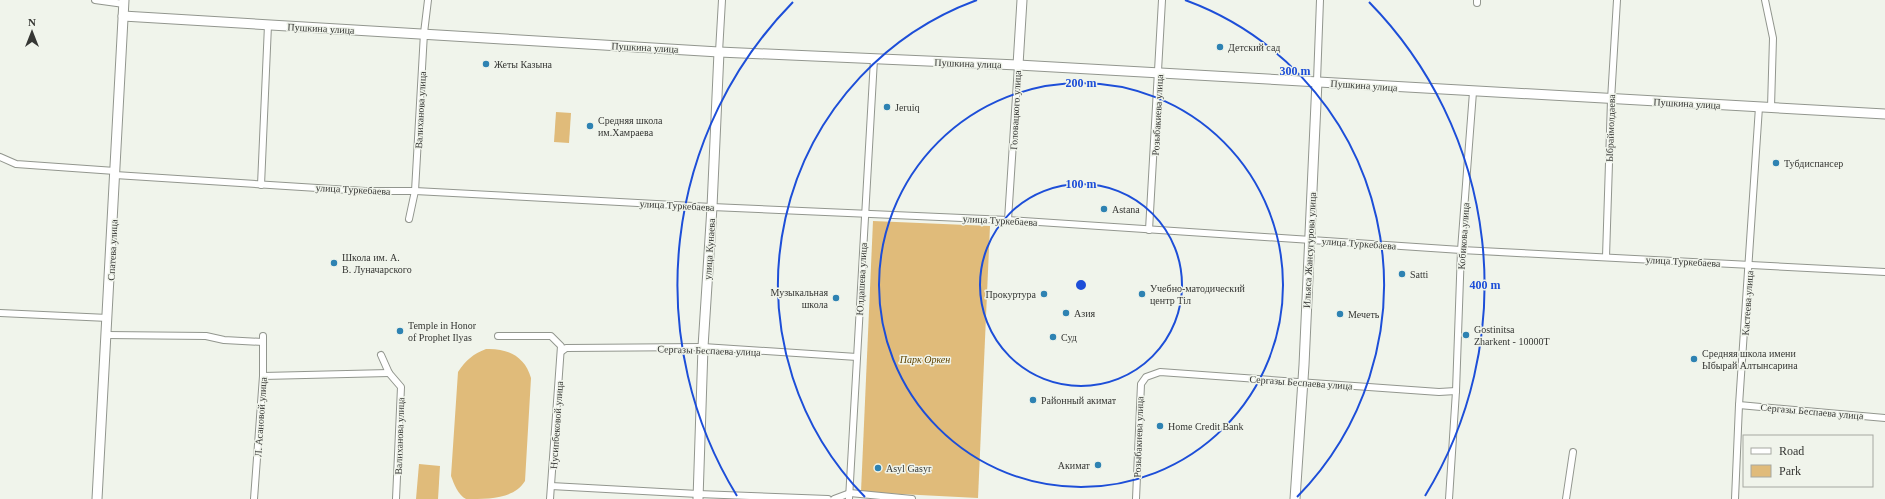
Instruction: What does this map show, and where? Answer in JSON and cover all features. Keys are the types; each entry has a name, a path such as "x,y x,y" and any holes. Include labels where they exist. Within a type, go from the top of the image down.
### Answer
{"street":[{"path":"95,0 124,2"},
{"name":"Валиханова улица","path":"409,220 415,191 424,33 428,0"},
{"name":"улица Кунаева","path":"698,497 703,347 712,207 722,0"},
{"name":"Головацкого улица","path":"1008,220 1022,0"},
{"name":"Розыбакиева улица","path":"1149,230 1162,0"},
{"name":"Ильяса Жансугурова улица","path":"1295,499 1320,0"},
{"name":"Ыбраймолдаева","path":"1606,257 1611,100 1617,0"},
{"path":"1765,0 1773,38 1772,107"},
{"name":"Спатева улица","path":"97,499 124,2"},
{"name":"Пушкина улица","path":"123,16 719,52 874,60 1018,65 1317,81 1611,100 1772,107 1885,114"},
{"path":"261,185 268,25"},
{"name":"Юлдашева улица","path":"849,496 874,60"},
{"name":"Кобикова улица","path":"1448,499 1456,391 1461,250 1473,92"},
{"name":"Кастеева улица","path":"1735,499 1739,405 1759,107"},
{"path":"0,157 16,164"},
{"name":"улица Туркебаева","path":"0,163 261,185 365,191 415,191 712,207 1008,220 1461,250 1885,272"},
{"path":"0,313 108,318"},
{"name":"Л. Асановой улица","path":"107,335 206,336 224,340 263,339 264,376 254,499"},
{"path":"498,336 552,336 563,348"},
{"name":"Сергазы Беспаева улица","path":"563,348 703,347 857,357"},
{"name":"Нусипбековой улица","path":"550,499 563,348"},
{"name":"Валиханова улица","path":"381,355 389,373 401,387 396,499"},
{"name":"Сергазы Беспаева улица","path":"1146,377 1160,372 1439,392 1456,391"},
{"path":"264,376 389,373"},
{"name":"Розыбакиева улица","path":"1136,499 1140,384 1146,377"},
{"name":"Сергазы Беспаева улица","path":"1739,405 1885,418"},
{"path":"1566,499 1573,452"},
{"path":"552,486 698,497 828,499"},
{"path":"834,499 849,496 912,499"}],"green space":[{"path":"556,112 571,113 569,143 554,142"},
{"name":"Парк Оркен","path":"873,221 990,226 978,498 861,492"},
{"path":"486,349 501,350 514,355 524,364 531,378 525,481 520,487 508,495 483,499 466,499 455,486 451,476 458,372 470,358"},
{"path":"419,464 440,466 438,499 416,499"}],"place":[{"name":"Детский сад","path":"1220,47"},
{"name":"Жеты Казына","path":"486,64"},
{"name":"Jeruiq","path":"887,107"},
{"name":"Средняя школа им.Хамраева","path":"590,126"},
{"name":"Тубдиспансер","path":"1776,163"},
{"name":"Astana","path":"1104,209"},
{"name":"Школа им. А. В. Луначарского","path":"334,263"},
{"name":"Satti","path":"1402,274"},
{"name":"Прокуртура","path":"1044,294"},
{"name":"Учебно-матодический центр Тіл","path":"1142,294"},
{"name":"Музыкальная школа","path":"836,298"},
{"name":"Азия","path":"1066,313"},
{"name":"Мечеть","path":"1340,314"},
{"name":"Temple in Honor of Prophet Ilyas","path":"400,331"},
{"name":"Gostinitsa Zharkent - 10000T","path":"1466,335"},
{"name":"Суд","path":"1053,337"},
{"name":"Средняя школа имени Ыбырай Алтынсарина","path":"1694,359"},
{"name":"Районный акимат","path":"1033,400"},
{"name":"Home Credit Bank","path":"1160,426"},
{"name":"Акимат","path":"1098,465"},
{"name":"Asyl Gasyr","path":"878,468"}]}
